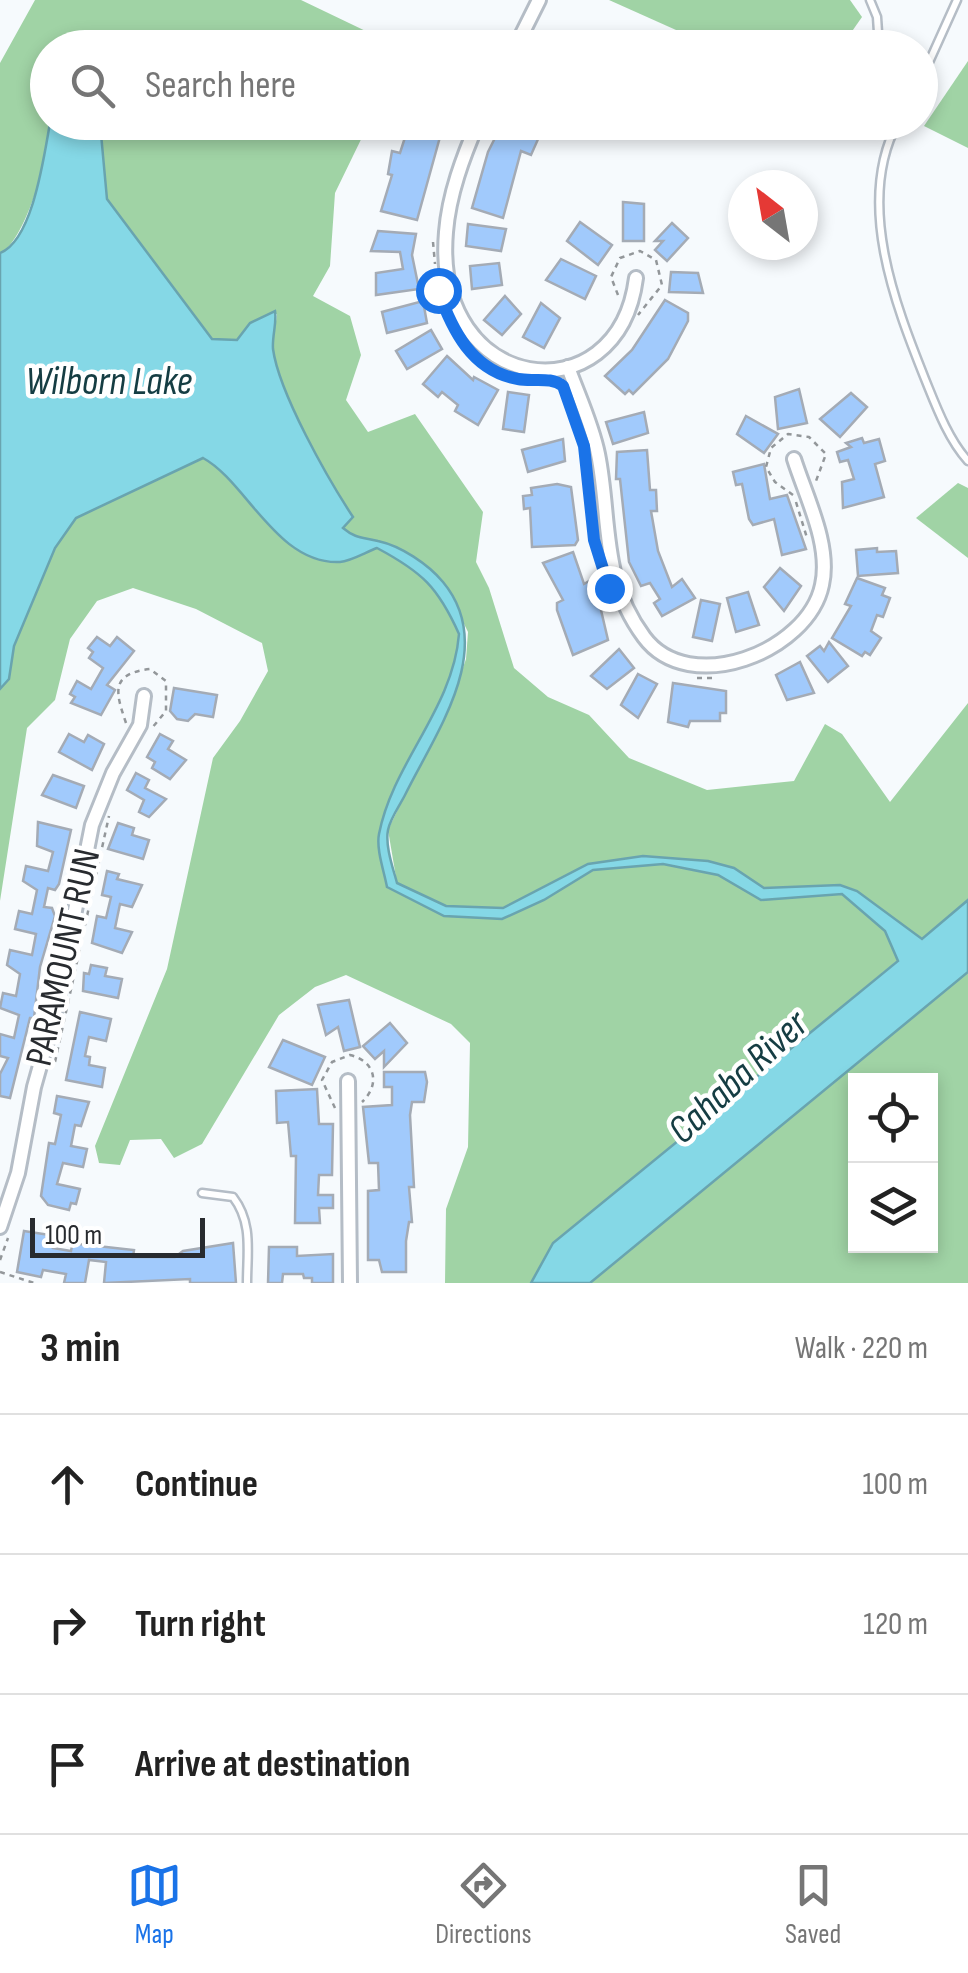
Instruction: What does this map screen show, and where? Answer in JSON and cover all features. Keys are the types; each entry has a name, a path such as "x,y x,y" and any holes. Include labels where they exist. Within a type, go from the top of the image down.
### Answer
{"street":[{"path":"524,30 539,0"},
{"path":"471,140 456,180 446,234 450,287 459,316 479,346 508,363 538,370 568,367 600,349 626,320 636,278"},
{"path":"568,367 597,451 604,531 614,571 646,640 678,661 718,666 739,660 794,630 808,614 823,582 823,566 817,528 794,459"},
{"name":"PARAMOUNT RUN","path":"0,1226 18,1173 92,825 104,792 140,725 144,696"},
{"path":"348,1081 350,1283"}],"lane":[{"path":"870,0 878,17 878,30"},
{"path":"938,42 957,0"},
{"path":"893,140 880,190 894,300 936,406 968,461"},
{"path":"202,1193 233,1197 242,1209 248,1226 246,1283"}],"path":[{"path":"434,228 436,276"},
{"path":"442,301 472,355 505,375 534,380"},
{"path":"809,552 793,494 775,482 766,467 771,448 788,434 816,442 826,454 814,486"},
{"path":"586,460 599,561"},
{"path":"687,677 728,677"},
{"path":"0,1272 34,1283"}],"green space":[{"path":"35,0 301,0 364,30 30,30 30,140 48,140 27,215 9,246 0,253 0,63"},
{"path":"609,0 850,0 862,17 853,30 676,30"},
{"path":"968,61 968,148 938,133 938,105"},
{"path":"102,140 361,140 335,193 330,266 313,296 350,316 361,355 346,400 368,432 415,414 483,512 476,562 489,588 514,668 548,697 589,715 629,758 707,790 794,781 825,724 842,734 890,802 968,703 968,900 922,940 857,891 840,885 764,888 734,868 708,861 588,864 503,908 446,906 397,883 388,830 454,694 466,659 468,632 444,583 421,561 381,541 357,539 343,528 353,517 305,433 276,362 273,345 277,314 250,323 237,340 212,339 107,199"},
{"path":"203,457 298,550 318,559 340,562 377,548 406,565 436,593 459,635 446,687 386,808 378,840 387,887 444,916 502,919 544,900 593,870 663,864 718,875 761,900 842,894 885,931 898,960 554,1243 531,1283 445,1283 446,1209 468,1147 470,1043 451,1024 346,975 315,987 279,1015 202,1144 174,1158 161,1139 130,1140 120,1165 99,1163 95,1146 167,969 213,758 240,721 268,671 262,643 196,609 133,588 97,601 70,639 55,700 27,728 0,901 0,689 9,679 14,646 55,548 76,518"},
{"path":"958,483 968,488 968,558 916,518"},
{"path":"968,972 968,1283 590,1283"}],"water":[{"name":"Wilborn Lake","path":"47,140 102,140 107,199 212,339 237,340 250,323 275,311 273,349 277,367 306,435 353,517 343,528 414,557 443,582 458,608 465,634 456,690 388,830 388,850 397,883 446,906 503,908 588,864 643,856 708,861 734,868 764,888 840,885 857,891 922,939 968,900 968,972 590,1283 531,1283 553,1243 898,961 885,931 842,894 761,900 718,875 663,864 593,870 544,900 502,919 444,916 387,887 378,840 386,808 446,687 459,634 436,592 406,565 377,548 340,562 318,559 298,550 264,520 219,469 203,458 76,518 55,548 14,646 9,679 0,689 0,253 21,232"}],"building":[{"path":"404,140 439,140 417,220 381,211 392,175 388,174 392,151 400,153"},
{"path":"494,140 538,140 531,155 521,151 503,218 472,208"},
{"path":"623,202 644,204 644,241 623,241"},
{"path":"580,222 612,245 598,265 567,241"},
{"path":"672,223 688,238 667,261 655,250 663,241 655,241"},
{"path":"468,224 506,229 501,251 466,246"},
{"path":"378,231 416,234 412,255 419,289 376,295 376,273 403,269 400,252 371,251"},
{"path":"561,259 596,276 585,299 546,280"},
{"path":"499,263 502,285 472,289 470,266"},
{"path":"671,272 698,273 703,293 669,292"},
{"path":"505,296 521,314 502,335 484,320"},
{"path":"665,300 688,313 688,321 668,359 633,394 629,390 625,394 605,376 632,350"},
{"path":"423,301 427,323 387,333 382,312"},
{"path":"541,303 560,318 544,348 523,337"},
{"path":"431,330 442,349 407,369 396,351"},
{"path":"447,356 473,380 474,377 498,390 478,425 455,411 458,405 442,392 438,397 423,384"},
{"path":"799,389 807,423 778,429 775,397"},
{"path":"508,392 529,395 524,432 503,429"},
{"path":"851,393 867,407 840,437 820,419"},
{"path":"644,412 648,433 613,444 606,422"},
{"path":"746,416 778,434 764,453 737,434"},
{"path":"862,438 864,443 879,439 885,461 875,464 884,497 843,508 842,482 854,479 848,460 840,462 837,452 851,447 846,443"},
{"path":"563,439 565,461 528,472 522,450"},
{"path":"647,450 650,490 656,490 657,511 651,511 658,551 672,587 682,579 695,598 662,616 654,603 660,599 650,583 641,586 629,562 620,479 616,479 617,452"},
{"path":"764,464 770,499 787,495 806,549 782,555 774,519 753,525 749,519 742,484 736,485 733,472"},
{"path":"557,484 571,487 578,540 575,545 532,547 530,508 524,509 523,496 532,495 531,488"},
{"path":"877,548 877,552 896,551 898,573 858,576 856,550"},
{"path":"573,552 584,584 589,581 600,606 608,640 573,655 557,610 557,603 563,600 543,563"},
{"path":"780,568 801,586 784,611 764,587"},
{"path":"857,578 885,588 882,595 890,598 883,617 877,615 871,631 881,638 870,655 865,652 862,656 832,638 851,606 845,604"},
{"path":"748,592 759,625 736,632 727,598"},
{"path":"701,600 720,604 712,641 693,637"},
{"path":"97,637 110,646 117,637 134,651 107,685 115,690 101,715 71,703 75,697 70,694 77,681 91,689 103,668 89,658 93,652 88,648"},
{"path":"829,642 848,666 828,682 807,656 820,646 824,651"},
{"path":"619,649 634,668 607,689 591,676"},
{"path":"800,662 814,693 787,700 776,675"},
{"path":"638,674 657,684 638,718 621,705"},
{"path":"673,683 726,691 726,713 720,713 720,721 690,721 688,727 668,722"},
{"path":"174,688 217,695 213,717 195,714 188,721 177,719 170,711"},
{"path":"69,734 84,742 88,735 104,744 92,770 59,752"},
{"path":"160,734 173,741 168,749 186,760 170,779 152,768 155,762 147,757"},
{"path":"136,773 149,780 145,788 166,799 149,817 139,812 144,800 127,790"},
{"path":"53,775 84,786 76,808 42,795"},
{"path":"38,822 71,830 59,884 55,890 48,888 44,907 52,908 55,916 40,967 34,1018 30,1018 10,1098 0,1096 0,1074 8,1058 0,1056 0,1034 14,1038 19,1015 0,1008 3,993 16,996 20,974 7,965 10,950 32,955 36,934 15,929 19,911 32,914 37,890 23,881 26,866 48,871 53,852 37,846"},
{"path":"118,823 134,828 132,835 149,840 143,859 108,849"},
{"path":"107,871 119,874 117,879 142,885 132,907 120,904 115,928 132,932 122,953 92,943 97,916 106,918 111,897 102,895"},
{"path":"91,965 107,968 105,976 122,979 118,998 83,991 84,973 89,974"},
{"path":"349,1000 360,1047 344,1051 338,1027 326,1035 318,1005"},
{"path":"80,1012 111,1019 106,1041 89,1037 85,1056 90,1057 89,1065 105,1068 102,1087 66,1080"},
{"path":"390,1023 407,1043 384,1067 384,1051 375,1059 363,1046"},
{"path":"283,1040 325,1057 312,1085 269,1067"},
{"path":"384,1072 425,1072 427,1082 424,1102 412,1102 410,1115 414,1187 409,1187 412,1222 406,1241 406,1272 382,1272 379,1260 368,1260 368,1191 379,1190 378,1163 369,1163 363,1107 392,1105 392,1087 384,1087"},
{"path":"317,1089 319,1124 333,1124 332,1175 319,1175 318,1195 333,1195 333,1208 319,1208 320,1223 295,1223 296,1156 291,1156 288,1122 277,1123 276,1091"},
{"path":"57,1096 89,1102 81,1126 75,1125 71,1146 87,1149 83,1167 63,1163 57,1184 80,1189 76,1204 71,1203 69,1210 48,1205 41,1196 49,1143 55,1144 61,1115 54,1113"},
{"path":"24,1231 56,1236 53,1248 71,1251 72,1246 80,1244 134,1250 133,1257 175,1257 183,1251 233,1243 236,1283 190,1283 190,1279 104,1283 106,1262 89,1260 85,1283 64,1283 66,1274 43,1270 41,1277 17,1272"},
{"path":"269,1247 297,1247 297,1256 333,1254 333,1283 312,1283 312,1278 304,1278 303,1274 283,1274 282,1283 268,1283"}],"route":[{"path":"438,290 461,342 486,366 518,380 555,380 563,386 584,446 594,540 609,588"}],"water label":[{"name":"Cahaba River","path":"737,1076"}]}
